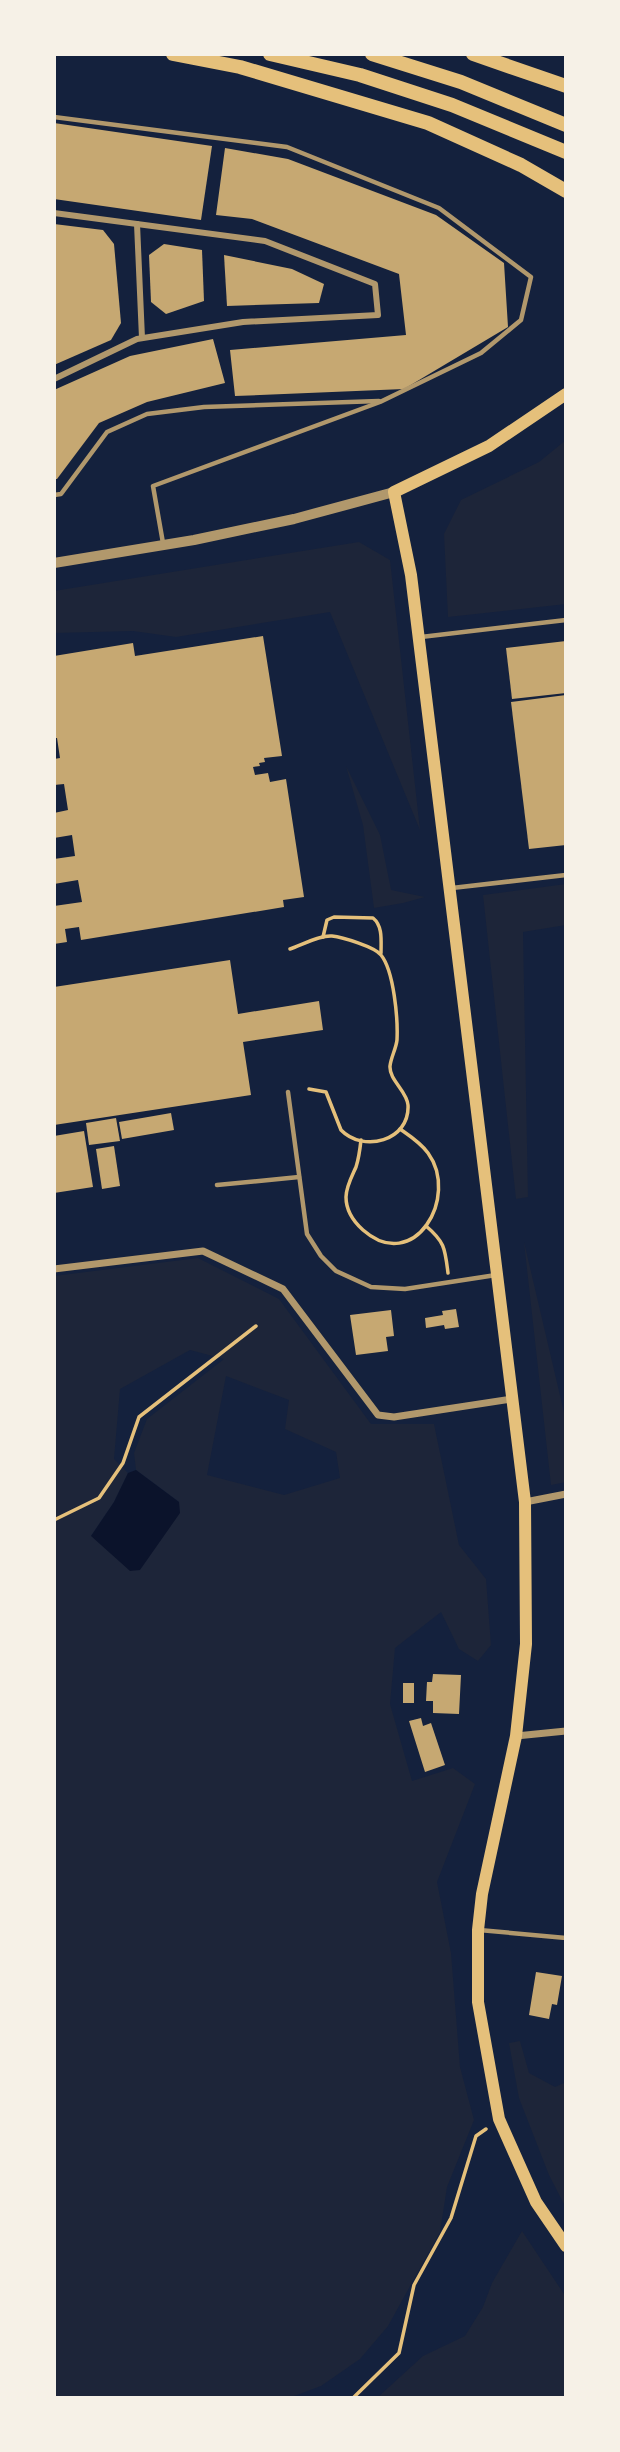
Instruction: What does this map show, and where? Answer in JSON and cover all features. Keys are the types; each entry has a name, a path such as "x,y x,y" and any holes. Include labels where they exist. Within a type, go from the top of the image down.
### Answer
{"main road":[{"path":"173,54 240,67 428,123 521,165 566,191"},
{"path":"270,54 360,75 452,104 566,152"},
{"path":"372,54 461,82 566,125"},
{"path":"473,54 566,86"},
{"path":"566,394 489,446 394,492 411,575 525,1502 526,1644 516,1736 482,1894 478,1930 478,2002 499,2119 536,2202 566,2246"}],"street":[{"path":"54,212 265,241 375,284 378,315 243,322 142,338 54,379"},
{"path":"136,224 142,338"},
{"path":"54,563 294,519 394,492"},
{"path":"54,1269 203,1251 283,1289 378,1415 394,1417 512,1399"},
{"path":"525,1502 566,1494"},
{"path":"516,1736 566,1731"}],"lane":[{"path":"54,117 287,147 439,208 531,277 521,320 481,353 383,401 153,486 163,545"},
{"path":"54,495 61,494 107,432 147,414 204,407 383,401"},
{"path":"419,637 566,620"},
{"path":"450,888 566,875"},
{"path":"288,1092 307,1234 321,1256 336,1271 371,1287 405,1289 497,1275"},
{"path":"217,1185 299,1177"},
{"path":"478,1930 566,1938"}],"path":[{"path":"309,1089 326,1092 341,1130 346,1135 361,1140 385,1141 400,1129 408,1104 391,1073 390,1065 397,1040 396,1019 389,973 381,955 377,920 334,917 327,920 323,937"},
{"path":"290,949 332,936 374,949 381,955"},
{"path":"361,1140 346,1198 352,1217 366,1232 391,1244 404,1243 415,1238 427,1226 437,1201 438,1176 430,1155 400,1129"},
{"path":"427,1226 445,1247 448,1282"},
{"path":"54,1520 99,1498 123,1463 139,1417 256,1326"},
{"path":"353,2398 399,2353 414,2285 451,2218 476,2136 499,2119"}],"shaded area":[{"path":"566,440 566,604 448,617 444,534 461,500 539,462"},
{"path":"359,542 390,560 420,830 330,612 176,637 133,631 54,633 54,591"},
{"path":"346,766 380,835 391,890 425,897 374,908 363,825"},
{"path":"566,884 566,925 523,932 528,1197 516,1199 483,895"},
{"path":"524,1242 566,1421 566,1482 551,1485"},
{"path":"198,1258 279,1299 371,1424 434,1424 459,1545 486,1579 491,1645 478,1661 459,1649 441,1612 395,1648 390,1704 412,1781 453,1768 475,1784 437,1882 451,1953 460,2067 474,2120 447,2187 440,2232 388,2326 360,2359 321,2386 289,2398 54,2398 54,1276","holes":["190,1350 224,1359 147,1419 134,1453 136,1470 179,1502 91,1536 114,1502 128,1473 114,1459 120,1389","226,1376 289,1400 285,1429 336,1452 340,1478 284,1495 207,1475"]},
{"path":"136,1470 179,1502 180,1513 140,1570 130,1571 91,1536 114,1502 128,1473"},
{"path":"520,2041 529,2073 555,2087 566,2082 566,2208 549,2175 519,2098 509,2043"},
{"path":"522,2231 566,2297 566,2398 377,2398 423,2356 465,2336"}],"building":[{"path":"54,123 212,146 201,220 54,199"},
{"path":"225,148 288,159 436,215 504,263 508,327 404,389 235,396 230,350 406,335 399,274 252,219 216,215"},
{"path":"54,224 103,230 114,244 121,323 111,340 54,365"},
{"path":"164,244 202,250 204,301 166,314 151,302 149,255"},
{"path":"224,255 292,269 324,284 319,303 227,306"},
{"path":"213,339 225,383 147,402 99,423 57,479 54,479 54,390 130,356"},
{"path":"263,636 282,756 264,758 265,762 253,767 255,775 268,773 270,782 286,779 304,897 283,900 284,907 81,940 79,927 65,929 67,942 54,944 54,906 82,902 78,880 54,884 54,859 75,856 72,835 54,838 54,813 68,810 64,784 54,785 54,759 60,758 57,738 54,738 54,656 133,643 135,656"},
{"path":"566,641 566,693 512,699 506,648"},
{"path":"566,695 566,845 529,849 511,702"},
{"path":"230,960 238,1014 319,1001 323,1030 243,1042 251,1095 54,1125 54,987"},
{"path":"171,1113 174,1130 122,1139 119,1122"},
{"path":"116,1118 120,1141 89,1145 86,1123"},
{"path":"84,1131 93,1187 54,1193 54,1136"},
{"path":"114,1146 120,1186 102,1189 96,1149"},
{"path":"456,1309 459,1327 445,1329 444,1325 426,1328 425,1318 443,1315 442,1311"},
{"path":"391,1310 394,1336 386,1337 388,1351 356,1355 350,1315"},
{"path":"433,1674 461,1675 459,1714 433,1713 433,1701 426,1701 427,1682 432,1682"},
{"path":"403,1683 414,1683 414,1703 403,1703"},
{"path":"421,1718 423,1726 431,1723 445,1765 425,1772 409,1721"},
{"path":"536,1972 562,1976 557,2005 552,2004 549,2019 529,2015"}]}
